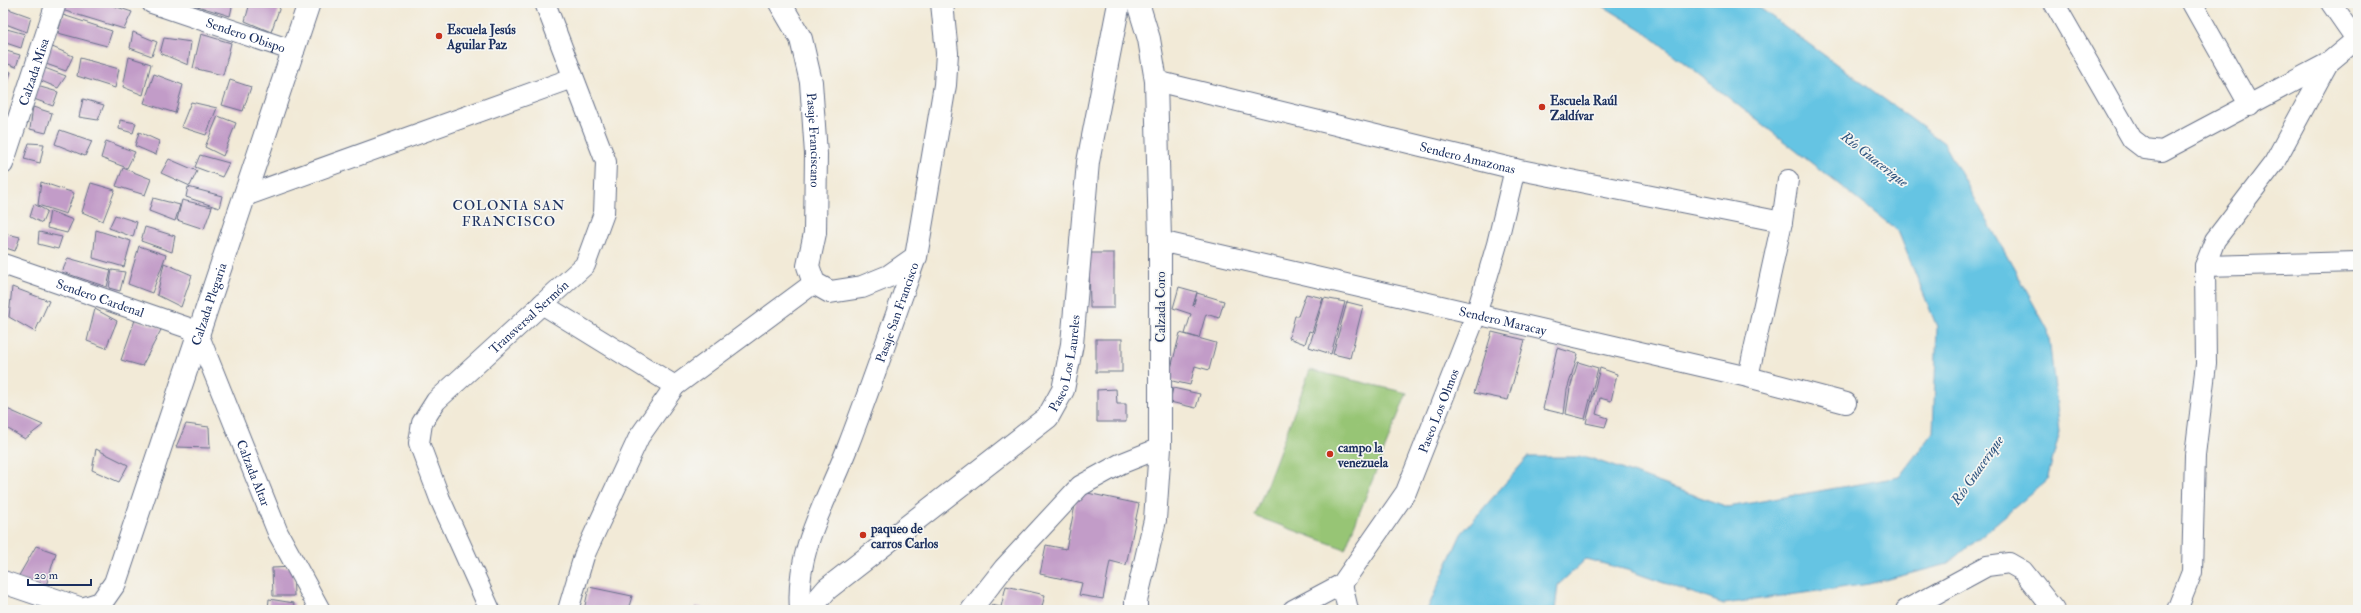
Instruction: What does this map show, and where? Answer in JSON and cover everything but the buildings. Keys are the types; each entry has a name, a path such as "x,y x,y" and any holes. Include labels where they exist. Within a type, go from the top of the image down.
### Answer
{"street":[{"name":"Calzada Misa","path":"3,164 56,3"},
{"name":"Sendero Obispo","path":"152,3 294,51"},
{"name":"Calzada Plegaria","path":"3,582 82,609 101,603 115,583 198,332 246,196 309,3"},
{"name":"Transversal Sermón","path":"490,610 437,492 419,443 422,423 436,401 585,264 604,213 606,162 545,3"},
{"name":"Pasaje Franciscano","path":"780,3 801,39 811,82 816,154 815,233 808,266 814,283"},
{"name":"Pasaje San Francisco","path":"800,610 798,589 808,537 848,447 916,257 945,85 947,53 942,3"},
{"name":"Paseo Los Laureles","path":"809,610 827,589 1048,417 1063,390 1072,344 1088,162 1119,3"},
{"name":"Calzada Coro","path":"1136,610 1136,601 1155,520 1160,448 1160,241 1156,81 1149,39 1138,3"},
{"path":"2054,3 2132,139 2145,149 2162,151 2250,106 2328,63 2357,38 2331,3"},
{"path":"2192,3 2250,106"},
{"path":"2177,610 2192,572 2195,456 2206,364 2205,266 2214,240 2274,163 2328,63"},
{"path":"246,196 573,78"},
{"name":"Sendero Amazonas","path":"1156,81 1515,169 1782,222"},
{"name":"Paseo Los Olmos","path":"1293,610 1342,584 1406,492 1476,315 1497,244 1515,169"},
{"path":"1748,377 1782,222 1788,180"},
{"name":"Sendero Maracay","path":"1160,241 1748,377 1846,404"},
{"path":"568,610 584,556 639,437 675,386 814,283 830,292 862,287 889,276 916,257"},
{"path":"2205,266 2358,262"},
{"name":"Sendero Cardenal","path":"3,264 198,332"},
{"path":"542,304 675,386"},
{"name":"Calzada Altar","path":"198,332 278,533 319,609"},
{"path":"971,610 1004,568 1080,486 1120,464 1160,448"},
{"path":"1906,610 1987,566 2009,563 2023,571 2054,610"},
{"path":"1342,584 1348,610"}],"green space":[{"name":"campo la venezuela","path":"1310,370 1407,393 1345,549 1255,516"}],"water":[{"name":"Río Guacerique","path":"1598,3 1753,3 1944,143 2048,330 2060,432 2047,480 1948,564 1869,584 1724,604 1627,570 1586,559 1558,585 1555,610 1427,610 1461,534 1528,457 1587,457 1728,507 1899,477 1933,432 1937,327 1898,231 1641,29"}],"place":[{"name":"Escuela Jesús Aguilar Paz","path":"439,36"},
{"name":"Escuela Raúl Zaldívar","path":"1542,107"},
{"name":"campo la venezuela","path":"1330,454"},
{"name":"paqueo de carros Carlos","path":"863,535"}],"district":[{"name":"COLONIA SAN FRANCISCO","path":"509,214"}]}
